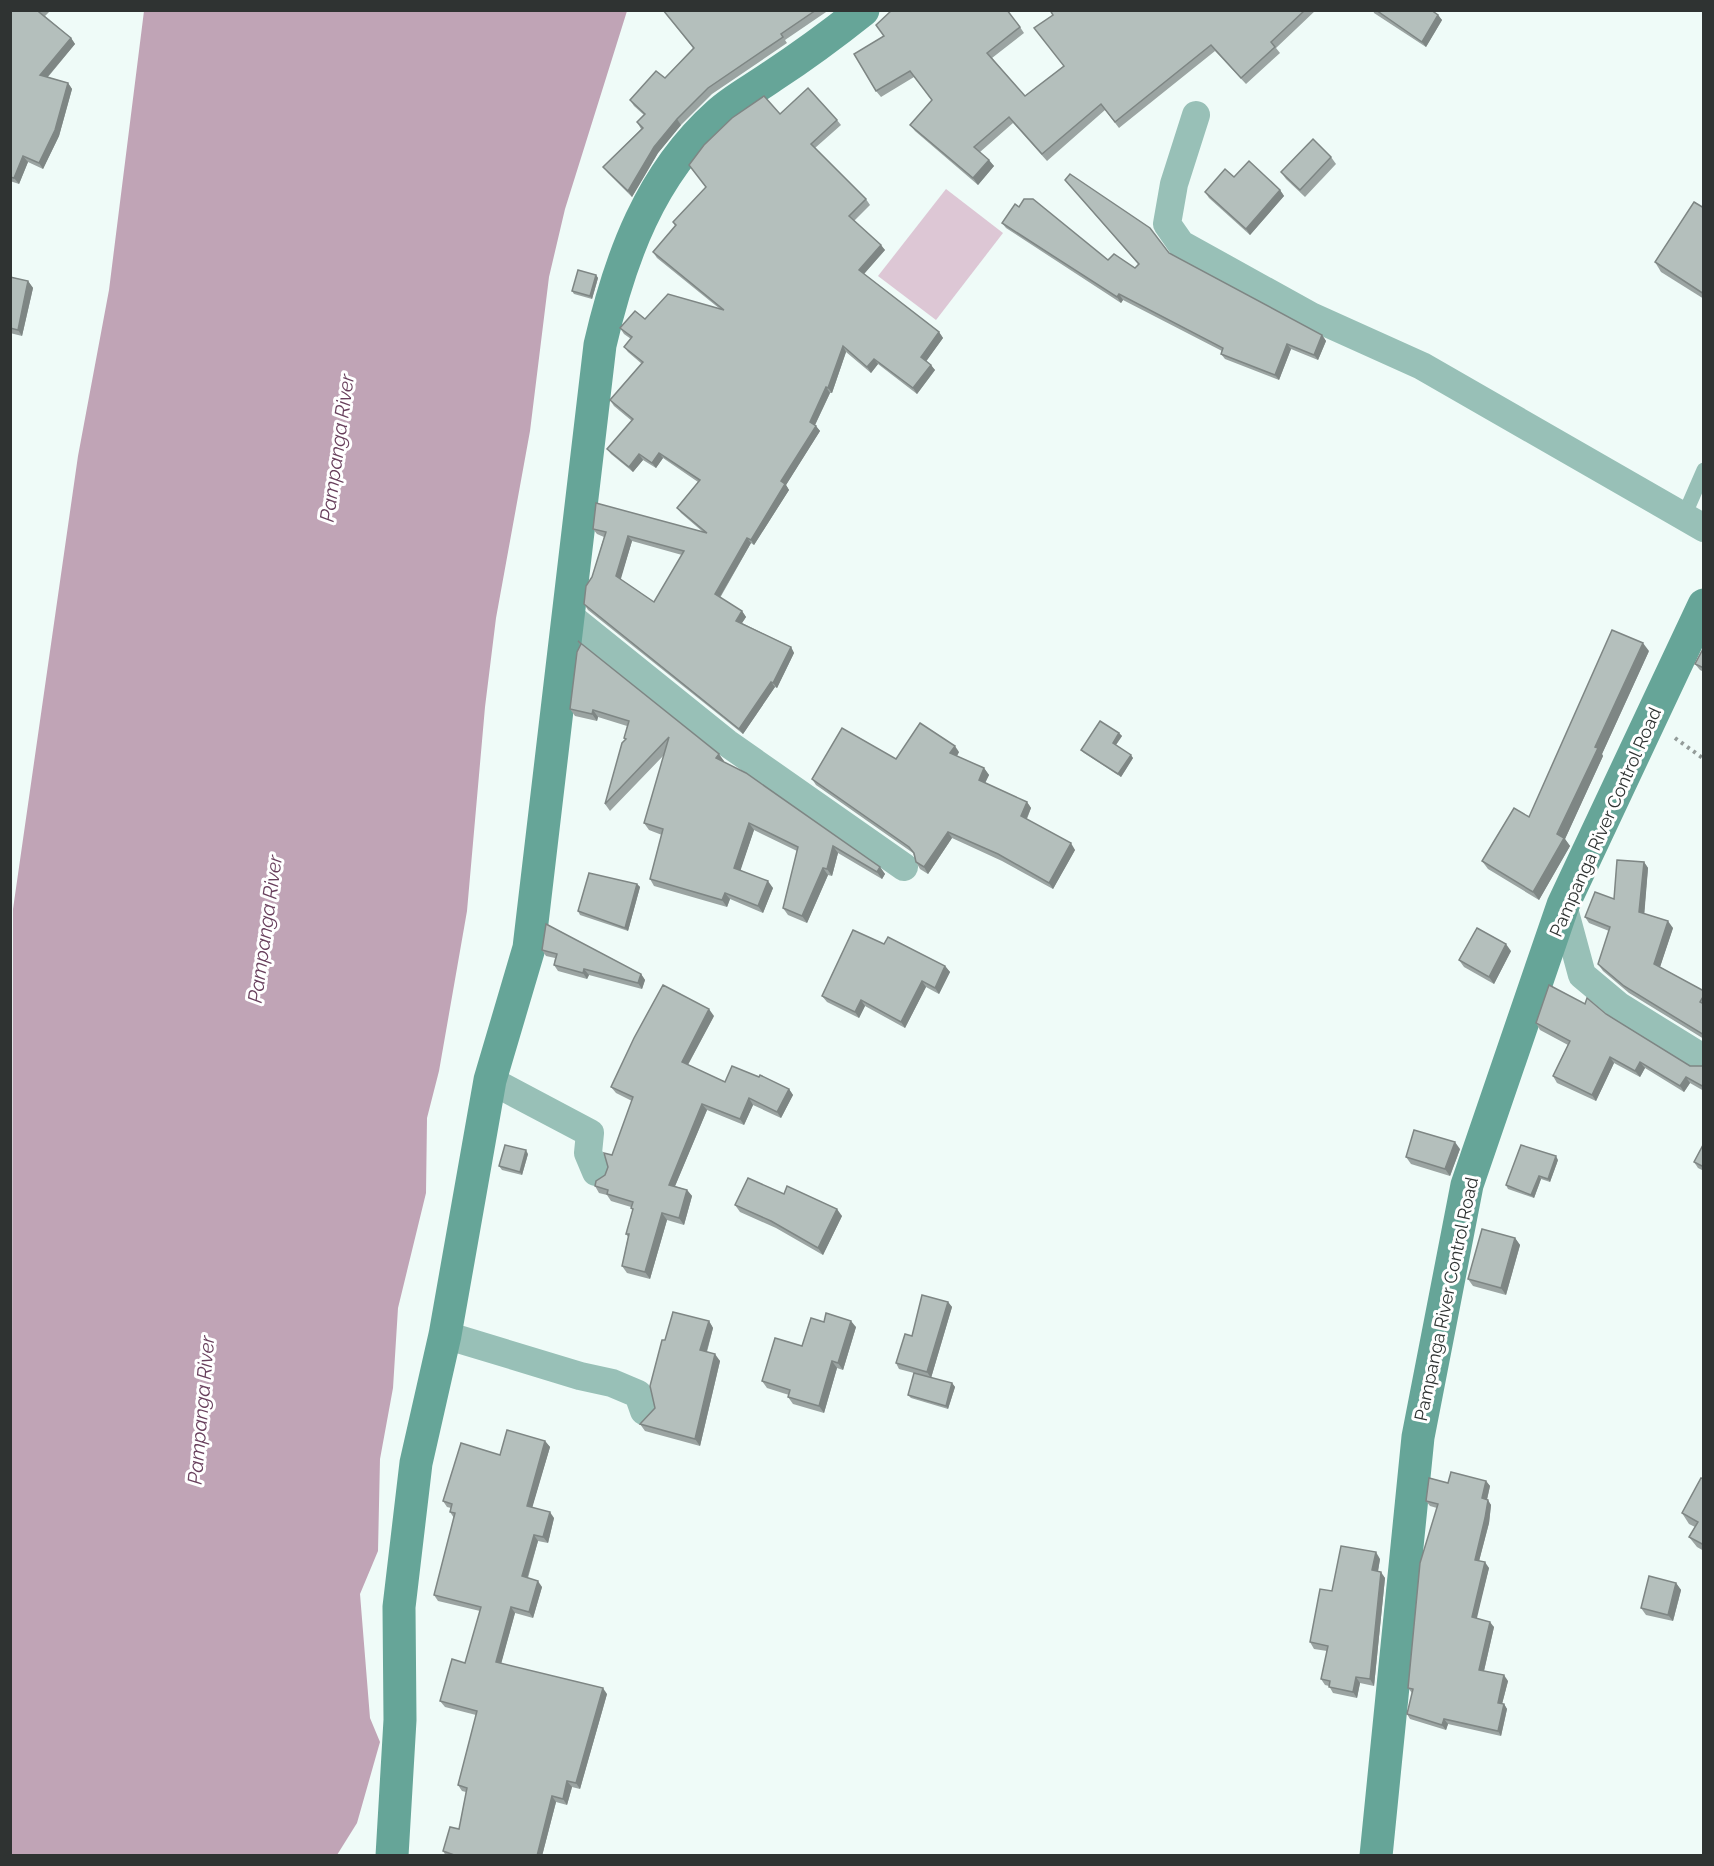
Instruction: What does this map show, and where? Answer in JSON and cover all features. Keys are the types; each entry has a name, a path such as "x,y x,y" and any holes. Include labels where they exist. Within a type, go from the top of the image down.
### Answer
{"street":[{"path":"392,1856 400,1720 399,1607 416,1463 445,1335 490,1080 529,948 600,345 611,296 626,251 657,186 684,147 720,112 823,42 863,10"},
{"path":"1196,115 1174,183 1167,224 1181,244 1311,316 1422,366 1694,522"},
{"name":"Pampanga River Control Road","path":"1376,1856 1418,1437 1467,1185 1563,905 1704,605"},
{"path":"568,615 727,743 904,867"},
{"path":"1563,905 1581,975 1618,1006 1703,1058"},
{"path":"490,1080 590,1133 588,1154 596,1172"},
{"path":"445,1335 580,1376 612,1383 638,1394 644,1411"}],"lane":[{"path":"1694,522 1704,470"}],"shaded area":[{"path":"946,189 1003,233 936,320 878,276"}],"water":[{"name":"Pampanga River","path":"144,11 627,11 565,209 549,277 530,431 496,618 485,707 467,911 439,1071 427,1118 426,1193 398,1308 393,1388 380,1459 378,1551 360,1594 370,1718 380,1742 357,1823 337,1855 11,1855 13,909 78,456 109,290"}],"building":[{"path":"10,10 40,10 39,12 71,38 40,75 68,83 55,130 39,163 23,156 14,178 10,177"},
{"path":"663,10 816,10 781,34 783,37 708,88 677,119 654,147 628,191 603,167 643,128 637,122 645,114 630,100 656,71 665,78 694,48"},
{"path":"892,10 1007,10 1020,27 987,53 1025,96 1064,66 1034,28 1053,15 1050,10 1305,10 1271,42 1275,47 1241,78 1211,45 1115,122 1101,104 1042,154 1009,117 974,147 989,160 973,178 910,125 932,100 910,71 876,91 854,54 884,36 876,25"},
{"path":"1376,10 1431,10 1438,15 1422,42"},
{"path":"808,88 837,120 811,144 866,199 849,216 881,245 859,270 939,332 921,357 931,365 913,388 874,359 867,367 843,346 828,388 826,387 810,422 816,426 781,481 785,484 751,540 747,538 715,594 742,611 736,621 791,647 773,683 771,682 739,729 584,604 586,586 592,577 606,532 593,529 596,503 707,533 677,508 700,480 659,453 652,463 639,454 629,467 607,449 633,419 610,400 643,362 624,347 632,337 620,328 635,311 645,319 668,294 724,310 653,252 676,225 673,222 706,187 689,165 704,145 732,118 764,96 780,114","holes":["628,536 684,551 654,602 616,576"]},
{"path":"1313,139 1331,157 1300,190 1281,172"},
{"path":"1249,161 1280,190 1246,229 1205,192 1225,169 1234,177"},
{"path":"1070,174 1150,228 1169,253 1322,335 1314,355 1287,344 1275,375 1221,354 1223,348 1119,294 1117,297 1002,223 1015,204 1019,207 1024,199 1033,199 1108,260 1114,254 1135,268 1139,264 1065,180"},
{"path":"1694,202 1704,208 1704,294 1655,262"},
{"path":"578,270 596,275 590,296 572,291"},
{"path":"10,277 28,281 18,330 10,328"},
{"path":"1612,630 1643,643 1595,747 1598,748 1557,834 1564,838 1533,892 1482,861 1514,808 1529,817"},
{"path":"578,641 719,754 716,758 746,773 880,867 877,872 833,846 827,869 823,868 802,916 783,908 798,847 749,823 734,868 768,881 758,906 725,893 722,900 650,879 663,829 644,823 669,737 605,804 622,743 626,739 624,738 629,721 593,710 592,714 570,709 577,652 581,644"},
{"path":"1704,647 1704,668 1695,664"},
{"path":"1100,721 1119,733 1113,743 1131,755 1118,774 1081,750"},
{"path":"920,723 955,746 950,753 984,768 979,780 1027,802 1021,816 1071,843 1049,883 998,854 948,832 924,867 916,862 914,853 909,847 812,779 842,728 896,759"},
{"path":"1617,860 1644,862 1639,912 1668,921 1654,964 1704,991 1700,1002 1704,1004 1704,1035 1624,986 1598,964 1610,927 1585,917 1595,892 1614,899"},
{"path":"589,873 637,884 625,928 578,911"},
{"path":"546,924 641,974 638,983 584,969 583,973 554,965 557,954 542,950"},
{"path":"1477,928 1506,944 1489,977 1459,960"},
{"path":"853,930 884,944 888,937 945,966 935,988 922,981 901,1022 861,1000 855,1012 822,996"},
{"path":"663,985 709,1009 682,1062 725,1082 732,1066 759,1077 760,1075 789,1089 777,1112 749,1098 740,1119 702,1104 669,1185 687,1190 679,1218 662,1213 645,1272 622,1266 633,1202 607,1194 608,1190 595,1186 596,1181 605,1175 608,1167 604,1153 612,1155 633,1097 611,1087"},
{"path":"1549,985 1585,1004 1587,998 1606,1014 1690,1066 1704,1066 1704,1087 1686,1077 1680,1086 1640,1062 1635,1071 1610,1057 1592,1095 1553,1076 1570,1041 1536,1023"},
{"path":"1414,1130 1455,1142 1445,1169 1406,1157"},
{"path":"1704,1143 1704,1167 1694,1162"},
{"path":"505,1145 526,1150 520,1172 499,1166"},
{"path":"1521,1145 1556,1156 1548,1179 1539,1176 1531,1195 1506,1185"},
{"path":"748,1178 784,1194 787,1186 837,1209 818,1248 771,1221 735,1205"},
{"path":"1482,1229 1515,1238 1501,1288 1468,1279"},
{"path":"922,1295 948,1302 927,1372 896,1363 905,1334 912,1336"},
{"path":"673,1312 709,1321 700,1350 715,1354 695,1439 640,1424 655,1408 650,1386 662,1340 665,1340"},
{"path":"826,1313 851,1321 838,1363 832,1361 819,1406 788,1397 790,1390 762,1381 775,1338 802,1346 811,1318 824,1322"},
{"path":"914,1373 952,1383 946,1406 908,1395"},
{"path":"507,1430 545,1441 527,1506 550,1512 543,1537 534,1535 522,1576 538,1581 529,1612 511,1607 496,1662 603,1688 576,1783 567,1781 563,1799 552,1796 537,1856 457,1856 443,1851 450,1827 459,1829 467,1788 458,1785 477,1711 440,1701 452,1659 465,1663 481,1607 434,1595 455,1513 450,1512 452,1504 443,1501 461,1443 500,1455"},
{"path":"1451,1472 1486,1481 1482,1498 1488,1500 1475,1560 1485,1562 1472,1617 1490,1622 1479,1670 1504,1675 1498,1703 1504,1704 1498,1731 1444,1719 1442,1725 1407,1714 1413,1689 1408,1688 1420,1563 1438,1504 1426,1501 1429,1478 1448,1483"},
{"path":"1701,1478 1704,1479 1704,1545 1689,1537 1698,1522 1682,1513"},
{"path":"1341,1546 1376,1552 1372,1570 1381,1572 1370,1679 1356,1677 1353,1692 1329,1687 1330,1681 1321,1679 1328,1646 1310,1642 1320,1589 1332,1591"},
{"path":"1649,1576 1676,1583 1668,1615 1641,1608"}]}
